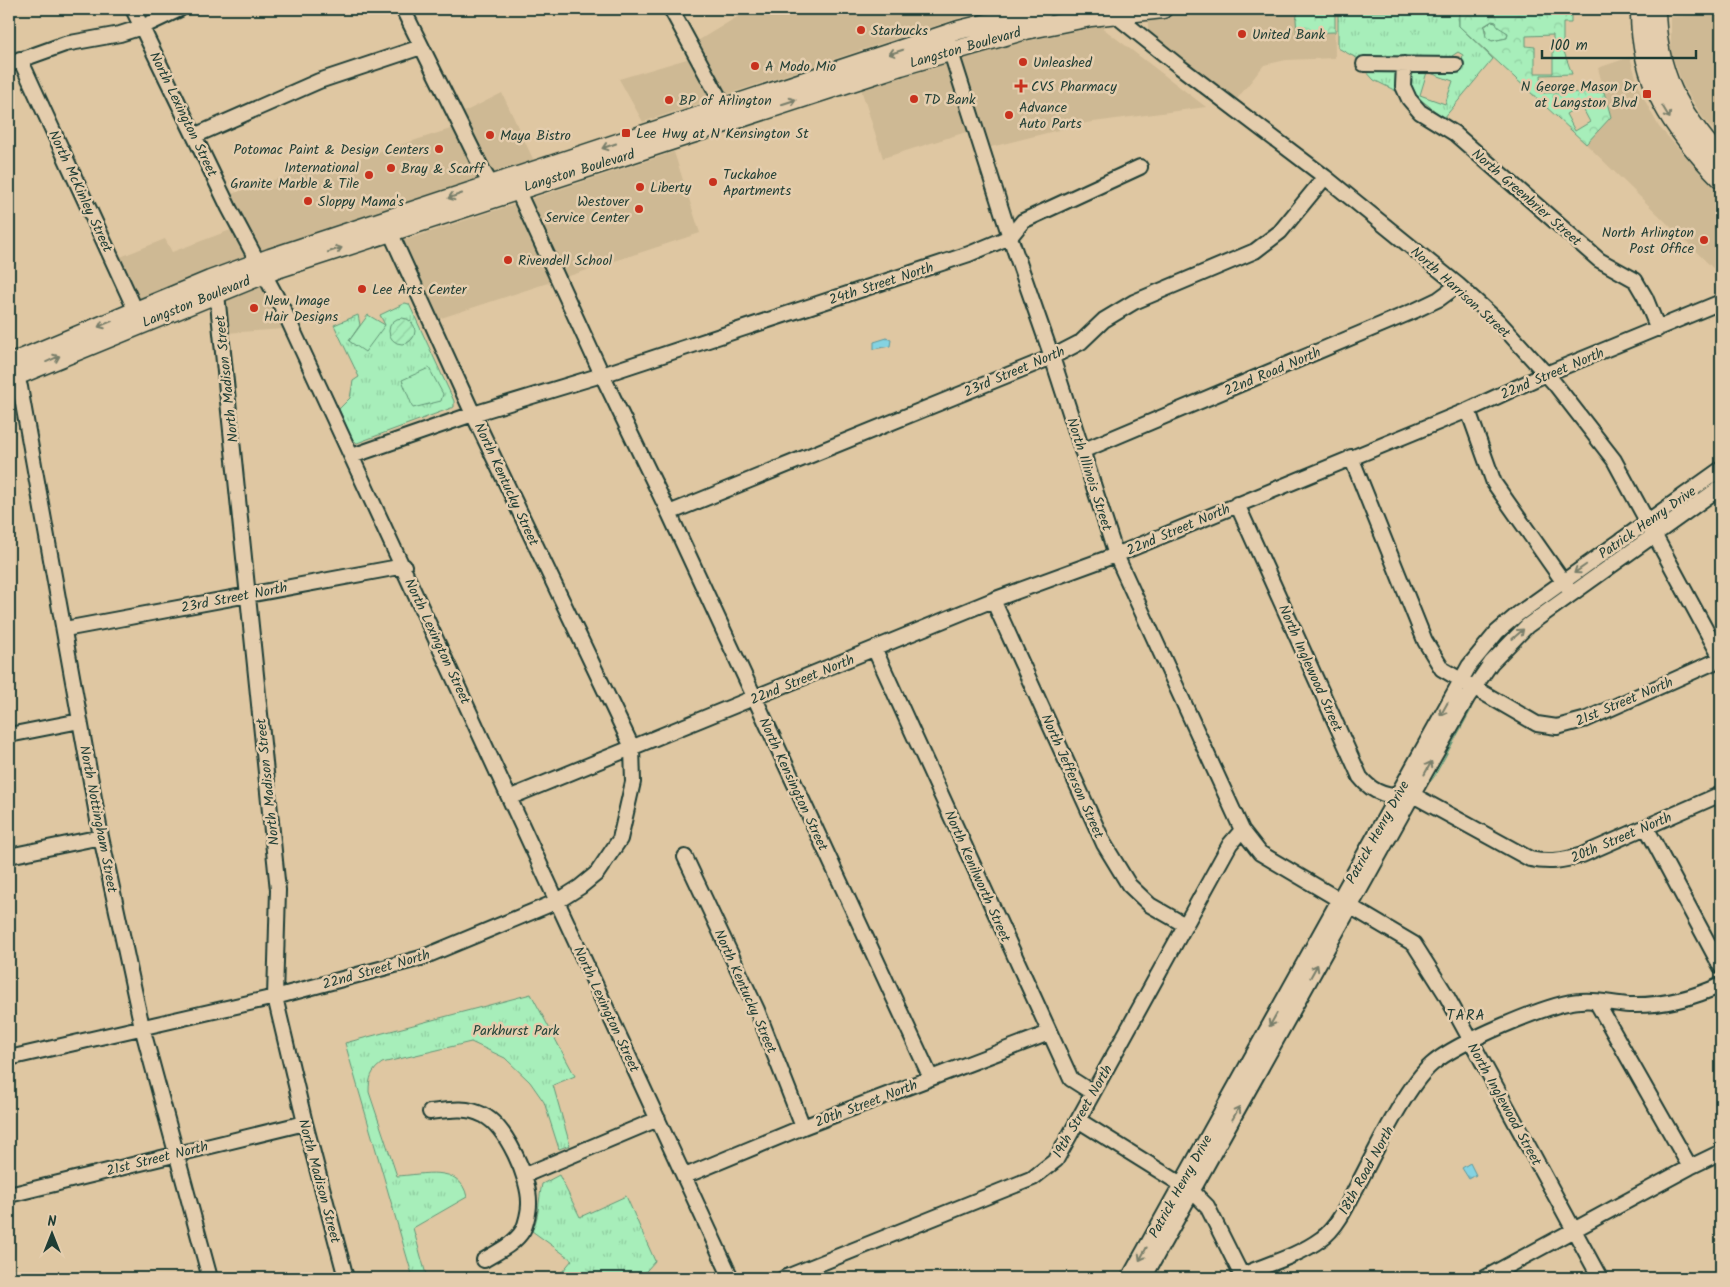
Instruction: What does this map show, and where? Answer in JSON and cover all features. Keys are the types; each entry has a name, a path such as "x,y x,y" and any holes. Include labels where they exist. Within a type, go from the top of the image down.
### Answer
{"main road":[{"name":"Langston Boulevard","path":"11,367 261,268 494,190 948,43 1044,9"},
{"name":"Langston Boulevard","path":"948,43 1026,30 1111,11 1163,9"},
{"path":"1640,9 1644,59 1655,92 1668,116 1681,133 1721,178"},
{"path":"1656,9 1656,36 1668,81 1688,120 1721,159"}],"street":[{"name":"North Lexington Street","path":"133,9 194,136 261,268 404,566 731,1278"},
{"path":"14,61 66,44 120,34 142,27 180,9"},
{"path":"403,9 494,190"},
{"path":"671,9 729,114"},
{"name":"North Harrison Street","path":"1111,11 1180,67 1325,178 1458,285 1499,322 1546,374 1614,460 1721,658"},
{"name":"North Illinois Street","path":"948,43 1010,237 1052,357 1116,554 1242,830 1260,853 1344,904"},
{"path":"194,136 319,81 421,47"},
{"name":"North McKinley Street","path":"14,61 139,317"},
{"path":"1364,64 1456,65"},
{"name":"North Greenbrier Street","path":"1404,64 1404,86 1409,99 1420,112 1454,132 1599,260 1635,280 1645,297 1658,328"},
{"name":"24th Street North","path":"352,456 473,414 602,375 969,254 1010,237 1023,221 1140,167"},
{"name":"23rd Street North","path":"669,513 1052,357 1081,342 1104,320 1134,302 1256,250 1280,232 1325,178"},
{"name":"North Kensington Street","path":"514,184 602,375 669,513 930,1078"},
{"name":"North Kentucky Street","path":"387,226 473,414 632,747"},
{"name":"North Madison Street","path":"216,285 278,890 275,996 304,1123 346,1278"},
{"name":"22nd Road North","path":"1082,451 1416,310 1440,299 1458,285"},
{"name":"22nd Street North","path":"511,797 994,600 1116,554 1468,410 1546,374 1721,302"},
{"name":"North Nottingham Street","path":"11,367 64,629 101,837 142,1027 210,1278"},
{"path":"1468,410 1494,483 1571,594"},
{"name":"21st Street North","path":"1351,457 1425,642 1442,669 1537,724 1557,727 1587,719 1721,658"},
{"name":"Patrick Henry Drive","path":"1144,1278 1187,1188 1344,904 1396,798 1461,679 1484,646 1518,614 1721,469"},
{"name":"Patrick Henry Drive","path":"1344,904 1413,795 1474,686 1508,644 1571,594 1721,487"},
{"name":"North Inglewood Street","path":"1238,504 1360,777 1367,786 1396,798"},
{"name":"23rd Street North","path":"64,629 404,566"},
{"name":"North Jefferson Street","path":"994,600 1104,844 1129,885 1150,905 1185,925"},
{"name":"North Kenilworth Street","path":"875,650 1071,1079 1093,1094"},
{"path":"9,735 80,721"},
{"name":"22nd Street North","path":"9,1058 275,996 421,958 558,901 580,888 597,873 620,839 633,782 632,747"},
{"name":"20th Street North","path":"1413,795 1530,859 1545,862 1562,862 1721,794"},
{"path":"1396,798 1413,795"},
{"path":"1646,827 1721,966"},
{"name":"19th Street North","path":"784,1278 1034,1178 1056,1160 1230,844 1242,830"},
{"path":"9,856 101,837"},
{"name":"North Kentucky Street","path":"685,857 757,1010 803,1127"},
{"name":"North Inglewood Street","path":"1344,904 1414,944 1445,993 1600,1278"},
{"path":"1471,1042 1564,1002 1583,1000 1632,1005 1661,1002 1700,995 1721,985"},
{"path":"1597,1002 1690,1166"},
{"name":"20th Street North","path":"685,1176 803,1127 1049,1032"},
{"name":"18th Road North","path":"1242,1277 1322,1239 1343,1212 1411,1088 1431,1065 1471,1042"},
{"path":"430,1112 462,1109 484,1115 502,1131 525,1176 529,1204 522,1230 511,1244 484,1260"},
{"path":"525,1176 658,1119"},
{"path":"1078,1120 1187,1188 1207,1206 1242,1277"},
{"name":"21st Street North","path":"9,1195 304,1123"},
{"path":"1485,1278 1690,1166 1721,1152"},
{"name":"Patrick Henry Drive","path":"1129,1278 1187,1188"}],"shaded area":[{"path":"750,9 999,9 968,15 643,122 619,79 697,56 691,45"},
{"path":"1224,9 1334,9 1335,58 1286,60 1264,65 1237,99 1151,34 1148,29 1148,21 1157,14"},
{"path":"1721,14 1721,135 1718,136 1703,118 1683,85 1671,53 1671,17"},
{"path":"1100,26 1206,107 1086,123 983,149 976,129 883,158 861,89 1018,43"},
{"path":"1630,57 1640,91 1659,127 1721,195 1721,276 1586,144 1611,117 1598,68"},
{"path":"502,93 534,161 254,255 135,305 113,260 165,239 172,252 236,228 222,197 334,160 337,165 460,126 456,116"},
{"path":"674,152 700,233 432,321 396,243"},
{"path":"264,283 284,329 225,333 221,300"}],"green space":[{"path":"1335,11 1335,32 1297,33 1296,19 1298,12"},
{"path":"1338,12 1459,12 1459,26 1493,59 1444,118 1411,92 1410,80 1414,72 1424,68 1457,71 1462,67 1463,55 1458,52 1446,60 1360,60 1338,48","holes":["1427,72 1453,81 1445,104 1420,95"]},
{"path":"1459,12 1571,12 1571,23 1563,23 1563,49 1572,74 1541,75 1542,93 1604,92 1611,117 1586,144 1459,26","holes":["1492,21 1496,22 1498,27 1508,33 1507,38 1492,41 1486,37 1484,26","1553,35 1553,73 1535,73 1535,47 1526,46 1526,36","1581,105 1590,122 1575,131 1566,114"]},
{"path":"1492,21 1496,22 1508,33 1507,38 1492,41 1485,37 1486,31 1484,27"},
{"path":"1363,68 1394,69 1397,74 1400,93 1374,80"},
{"path":"405,303 409,304 454,401 454,407 357,443 352,439 339,409 350,398 353,381 359,377 334,325 358,315 360,325 349,341 385,325 380,315"},
{"path":"368,315 385,325 365,352 349,341"},
{"path":"402,318 412,321 415,331 412,341 402,344 392,341 389,331 392,321"},
{"path":"429,368 443,394 441,401 413,408 402,380"},
{"path":"1470,704 1471,710 1434,777 1430,782 1427,782"},
{"name":"Parkhurst Park","path":"531,994 575,1076 553,1085 570,1145 559,1149 544,1102 530,1082 505,1058 471,1042 382,1063 371,1075 369,1092 397,1176 428,1173 448,1175 457,1179 463,1186 467,1197 413,1228 427,1278 413,1278 345,1043"},
{"path":"559,1175 580,1217 626,1196 655,1261 640,1278 557,1278 572,1260 532,1231 538,1214 542,1184"}],"water":[{"path":"887,338 891,340 890,346 874,349 874,342"},
{"path":"1470,1163 1476,1175 1469,1179 1462,1168"}],"place":[{"name":"Starbucks","path":"861,30"},
{"name":"United Bank","path":"1242,34"},
{"name":"Unleashed","path":"1023,62"},
{"name":"A Modo Mio","path":"755,66"},
{"name":"CVS Pharmacy","path":"1021,86"},
{"name":"N George Mason Dr at Langston Blvd","path":"1647,94"},
{"name":"TD Bank","path":"914,99"},
{"name":"BP of Arlington","path":"669,100"},
{"name":"Advance Auto Parts","path":"1009,115"},
{"name":"Lee Hwy at N Kensington St","path":"626,133"},
{"name":"Maya Bistro","path":"490,135"},
{"name":"Potomac Paint & Design Centers","path":"439,149"},
{"name":"Bray & Scarff","path":"391,168"},
{"name":"International Granite Marble & Tile","path":"369,175"},
{"name":"Tuckahoe Apartments","path":"713,182"},
{"name":"Liberty","path":"640,187"},
{"name":"Sloppy Mama's","path":"308,201"},
{"name":"Westover Service Center","path":"639,209"},
{"name":"North Arlington Post Office","path":"1704,240"},
{"name":"Rivendell School","path":"508,260"},
{"name":"Lee Arts Center","path":"362,289"},
{"name":"New Image Hair Designs","path":"254,308"}],"district":[{"name":"TARA","path":"1466,1015"}]}
